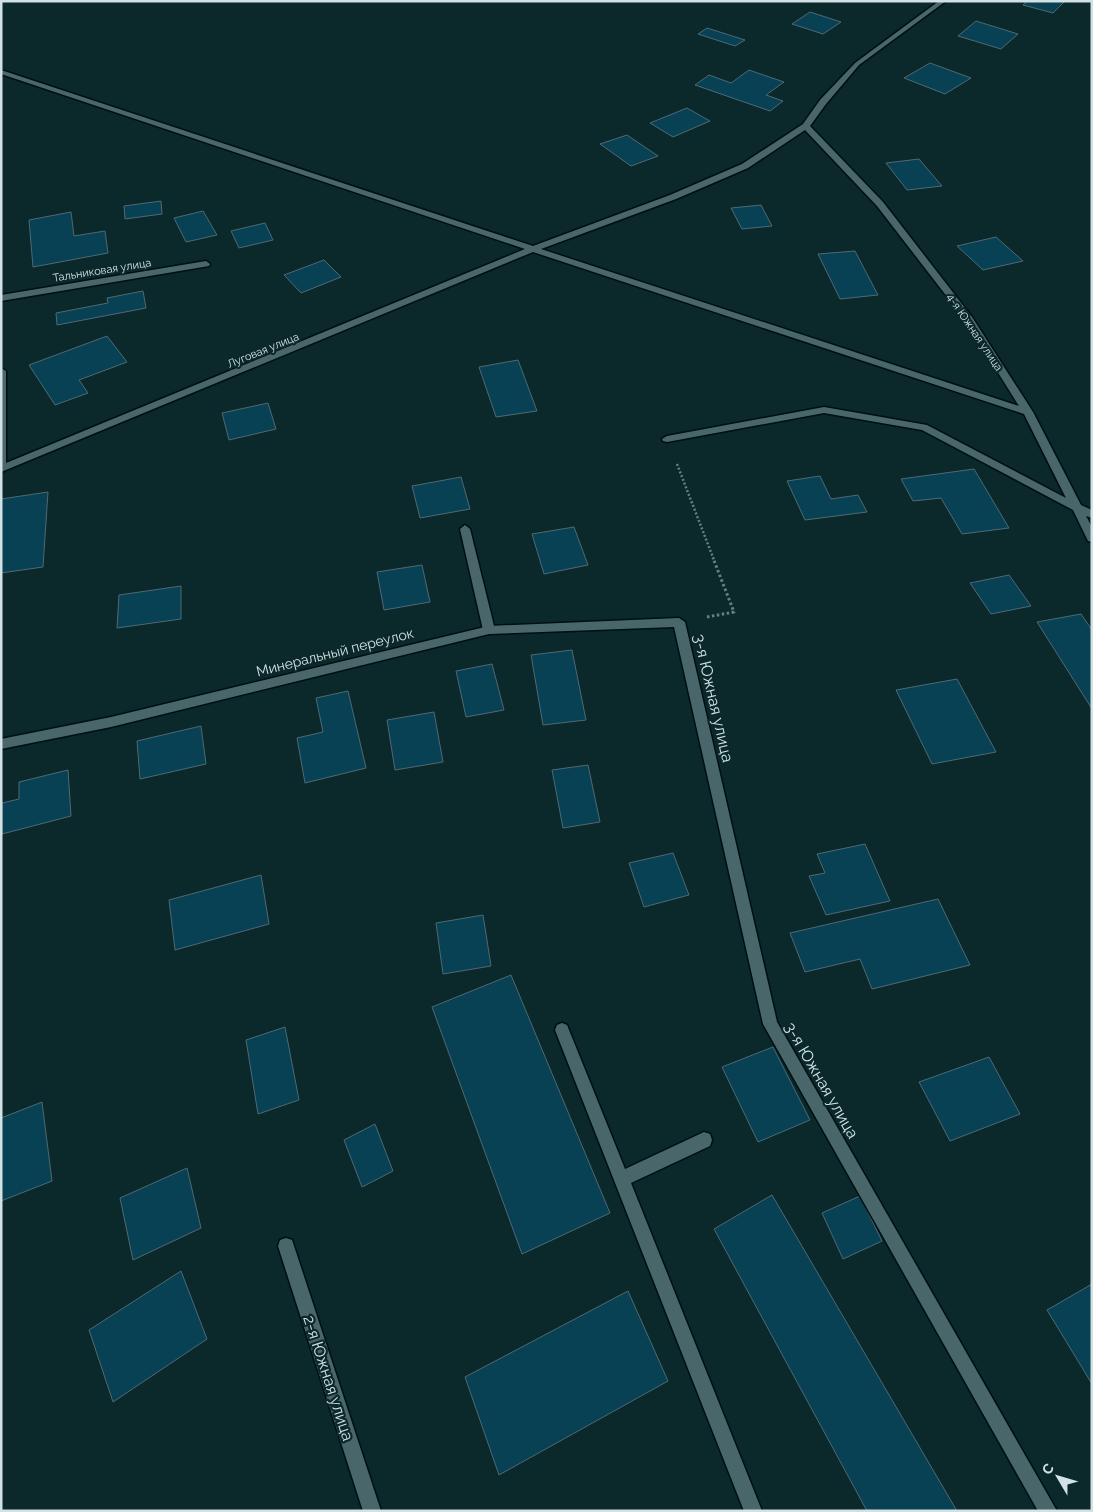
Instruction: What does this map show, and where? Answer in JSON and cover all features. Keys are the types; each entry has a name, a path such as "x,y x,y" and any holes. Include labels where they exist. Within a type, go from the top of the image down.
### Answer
{"street":[{"path":"806,126 823,102 856,64 943,1"},
{"path":"1,72 533,250 1028,412"},
{"name":"Луговая улица","path":"1,469 533,250 673,197 744,166 806,126"},
{"name":"4-я Южная улица","path":"806,126 880,204 963,311 1028,412 1092,538"},
{"name":"Тальниковая улица","path":"1,298 206,264"},
{"path":"1,371 1,469"},
{"path":"667,439 824,410 924,427 1075,507 1092,514"},
{"path":"465,529 489,630"},
{"name":"Минеральный переулок","path":"1,744 111,722 489,630 679,622"},
{"name":"3-я Южная улица","path":"679,622 770,1024 1048,1511"},
{"path":"562,1030 753,1511"},
{"path":"621,1179 704,1140"},
{"name":"2-я Южная улица","path":"286,1246 372,1511"}],"path":[{"path":"667,439 734,612 679,622"}],"building":[{"path":"1027,1 1065,1 1053,13 1023,5"},
{"path":"810,12 841,22 823,34 792,24"},
{"path":"976,21 1018,34 1001,49 958,36"},
{"path":"707,28 745,40 735,46 698,34"},
{"path":"930,63 971,78 945,94 904,78"},
{"path":"749,70 784,82 766,95 783,101 770,111 695,85 709,75 731,83"},
{"path":"687,108 710,121 673,137 650,123"},
{"path":"627,135 658,156 631,166 600,144"},
{"path":"919,159 942,186 907,190 886,163"},
{"path":"161,201 162,214 125,219 124,206"},
{"path":"761,205 772,226 742,229 731,208"},
{"path":"203,211 217,235 186,242 174,218"},
{"path":"71,212 74,236 105,231 108,253 33,267 29,220"},
{"path":"265,223 273,240 239,248 231,231"},
{"path":"996,237 1023,261 983,270 957,246"},
{"path":"855,251 878,295 840,299 818,254"},
{"path":"324,260 341,277 301,293 284,275"},
{"path":"143,291 146,308 57,325 56,313 108,303 107,298"},
{"path":"107,336 127,362 79,380 88,393 55,405 29,365"},
{"path":"518,360 537,411 496,417 479,367"},
{"path":"268,403 276,429 229,440 222,413"},
{"path":"974,469 1009,528 962,534 941,498 913,501 901,479"},
{"path":"820,476 831,499 858,495 867,512 805,520 787,481"},
{"path":"461,477 470,509 420,518 412,486"},
{"path":"48,492 43,567 1,573 1,499"},
{"path":"574,527 588,565 544,574 532,534"},
{"path":"422,565 430,602 384,610 377,572"},
{"path":"1009,575 1031,606 991,614 970,583"},
{"path":"181,586 181,619 117,628 119,595"},
{"path":"1081,614 1092,630 1092,709 1037,622"},
{"path":"572,650 586,720 543,725 531,655"},
{"path":"492,664 504,710 466,717 456,671"},
{"path":"957,679 996,752 932,764 896,690"},
{"path":"348,691 366,768 305,783 297,738 323,732 316,698"},
{"path":"434,712 443,762 395,770 387,720"},
{"path":"201,726 206,764 140,779 137,741"},
{"path":"588,765 600,822 563,828 552,770"},
{"path":"68,770 71,816 2,834 2,803 19,799 19,782"},
{"path":"865,844 890,901 826,915 809,876 825,873 817,854"},
{"path":"673,853 689,895 644,907 629,863"},
{"path":"261,875 269,924 175,950 169,900"},
{"path":"938,899 970,965 872,989 860,959 805,972 790,933"},
{"path":"483,915 491,966 443,974 436,923"},
{"path":"511,975 610,1213 522,1254 432,1007"},
{"path":"285,1027 299,1100 258,1114 246,1040"},
{"path":"773,1047 810,1120 758,1142 722,1067"},
{"path":"989,1057 1020,1114 950,1141 919,1082"},
{"path":"42,1102 52,1181 1,1201 1,1118"},
{"path":"375,1124 393,1171 362,1187 344,1140"},
{"path":"187,1168 201,1228 133,1260 120,1198"},
{"path":"772,1195 957,1511 867,1511 714,1229"},
{"path":"860,1196 882,1241 843,1259 822,1213"},
{"path":"181,1271 207,1339 113,1402 89,1330"},
{"path":"1092,1284 1092,1384 1047,1310"},
{"path":"628,1291 668,1381 499,1475 465,1377"}]}
